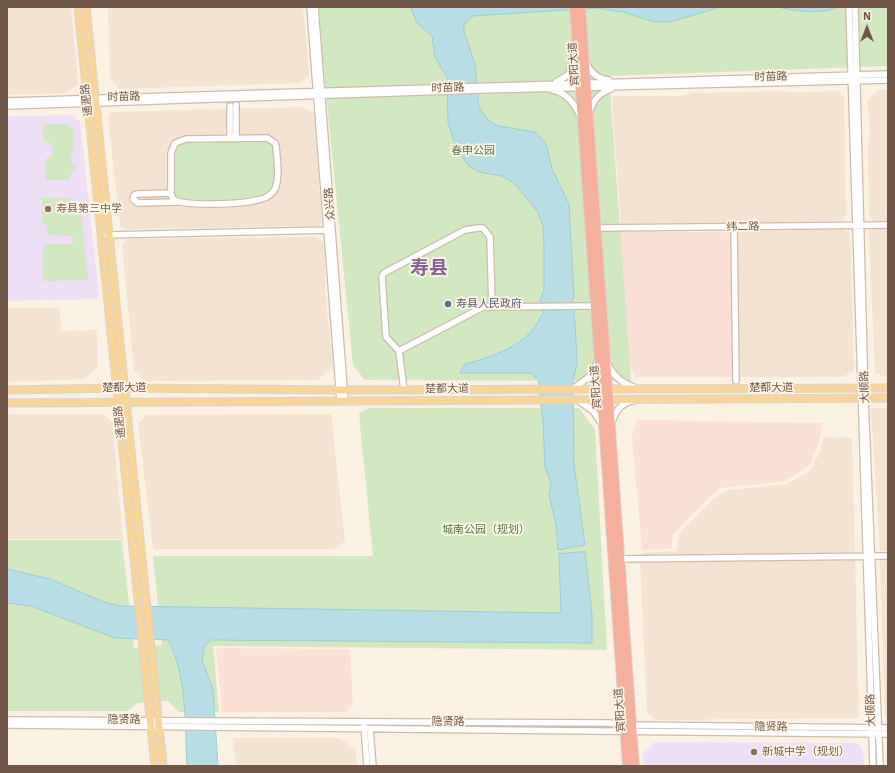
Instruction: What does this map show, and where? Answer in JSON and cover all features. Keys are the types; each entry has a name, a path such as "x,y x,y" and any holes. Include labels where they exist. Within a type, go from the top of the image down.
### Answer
{"highway":[{"name":"宾阳大道","path":"574,7 579,22"},
{"name":"宾阳大道","path":"581,7 579,22 596,306 605,388 628,728 627,766"},
{"name":"宾阳大道","path":"586,124 597,228 602,355"},
{"name":"宾阳大道","path":"628,728 635,766"}],"main road":[{"name":"通淝路","path":"78,7 87,101 126,403 163,766"},
{"name":"通淝路","path":"86,7 96,101 116,388 155,766"},
{"name":"楚都大道","path":"7,390 116,388 404,390 531,388 888,388"},
{"path":"703,388 706,396 704,399"},
{"path":"732,388 730,390 730,395 733,399"},
{"name":"楚都大道","path":"7,403 888,398"}],"street":[{"name":"众兴路","path":"310,7 344,390 342,401"},
{"name":"众兴路","path":"315,7 319,95"},
{"name":"大顺路","path":"849,7 854,75 857,82 858,226 865,388 873,766"},
{"name":"大顺路","path":"855,7 854,75 858,226 869,556 880,766"},
{"path":"581,50 587,64 596,76 619,84"},
{"path":"550,86 568,75 581,50"},
{"name":"时苗路","path":"7,101 96,101 319,95 888,74"},
{"name":"时苗路","path":"619,84 857,82 888,80"},
{"path":"586,124 590,110 599,95 619,84"},
{"path":"550,86 563,93 570,99 586,124"},
{"name":"时苗路","path":"7,106 87,101"},
{"path":"232,106 233,139"},
{"path":"171,193 137,194 134,195 133,200 138,203 225,203 256,200 268,197 274,189 277,176 275,143 267,138 186,139 175,144 171,153 171,193 173,199 177,202"},
{"name":"纬二路","path":"597,228 888,225"},
{"path":"404,390 399,350 386,337 382,276 384,273 465,230 483,228 490,237 492,307"},
{"path":"734,229 736,381"},
{"name":"众兴路","path":"330,230 342,401"},
{"path":"105,235 330,230"},
{"path":"399,350 483,307 596,306"},
{"path":"573,388 592,374 602,355 615,376 629,386 638,388"},
{"path":"576,400 584,403 593,411 608,431"},
{"path":"608,431 615,412 630,401 639,400"},
{"path":"617,559 888,556"},
{"name":"隐贤路","path":"7,720 151,723"},
{"path":"364,720 367,729 373,766"},
{"name":"隐贤路","path":"7,725 364,720 608,723 628,728"},
{"name":"隐贤路","path":"159,723 367,729 628,728 878,731 888,728"},
{"path":"367,729 367,766"},
{"name":"隐贤路","path":"878,731 888,734"}],"shaded area":[{"path":"7,7 71,7 78,84 66,93 7,95"},
{"path":"108,7 303,7 309,74 301,83 119,89 110,78"},
{"path":"878,90 888,90 888,221 873,221 869,215 868,145 870,128 867,101"},
{"path":"838,91 844,97 846,215 841,221 621,224 612,98 614,96 679,96 694,93"},
{"path":"303,107 314,113 322,223 317,226 125,229 120,225 108,117 111,112"},
{"name":"寿县第三中学","path":"72,115 80,122 99,297 97,299 7,301 7,116"},
{"path":"875,226 888,226 888,377 875,373 869,232"},
{"path":"842,228 850,234 854,371 842,377 738,377 737,231"},
{"path":"616,232 734,232 735,377 635,377 625,353"},
{"path":"316,237 324,243 326,302 333,366 318,380 144,381 134,371 122,244 126,239"},
{"path":"7,308 60,308 61,331 97,330 98,366 85,379 7,382"},
{"path":"871,408 888,408 888,551 880,551"},
{"path":"7,414 103,414 112,422 123,539 7,539"},
{"path":"331,414 345,541 335,549 153,549 138,423 147,415"},
{"path":"637,420 823,423 819,442 810,465 782,482 719,488 673,534 671,549 642,550 632,435"},
{"path":"824,437 852,438 855,554 642,557 642,553 676,551 680,532 712,500 728,490 787,484 810,471 819,454"},
{"path":"855,559 859,718 656,720 647,713 640,561"},
{"path":"880,559 888,559 888,715 885,714"},
{"path":"216,648 350,649 353,705 346,712 222,712"},
{"path":"233,738 340,738 356,750 357,766 236,766"},
{"name":"新城中学（规划）","path":"655,742 858,743 863,751 864,766 644,766 643,754"}],"green space":[{"name":"春申公园","path":"319,7 888,7 888,66 609,76 631,381 365,380 353,365"},
{"path":"43,124 68,124 73,129 74,150 71,151 72,165 76,165 77,167 72,171 69,180 46,180 45,159 52,156 53,149 51,144 44,141"},
{"path":"266,139 274,143 277,173 273,189 267,194 246,201 218,203 184,202 173,198 172,153 176,144 185,140"},
{"path":"42,198 70,198 71,204 81,212 88,280 43,281 43,244 73,244 73,236 47,235 47,225 42,224"},
{"name":"城南公园（规划）","path":"369,408 579,408 595,430 607,650 213,646 219,712 179,712 168,701 137,703 128,711 7,711 7,540 122,540 134,648 162,645 153,556 373,556 359,414"}],"water":[{"path":"411,7 721,7 670,22 654,22 623,12 596,8 473,16 464,24 464,31 475,64 479,107 488,120 498,126 535,132 546,143 552,169 569,204 574,297 572,300 575,321 577,363 573,382 574,464 585,545 558,550 556,524 549,495 551,483 545,467 543,422 538,379 530,373 460,373 465,364 493,356 520,342 534,328 544,312 540,302 544,289 543,226 537,211 514,183 502,176 479,172 469,166 456,148 448,122 447,78 435,57 432,36 417,23"},
{"path":"778,7 838,7 817,12"},
{"path":"585,552 592,614 592,643 211,640 204,647 202,660 213,689 218,766 187,766 182,685 179,669 168,640 115,638 31,606 7,603 7,569 50,579 104,602 121,606 561,613 559,554"}],"place":[{"name":"寿县第三中学","path":"48,209"},
{"name":"寿县人民政府","path":"448,304"},
{"name":"新城中学（规划）","path":"754,752"}],"district":[{"name":"寿县","path":"429,269"}]}
